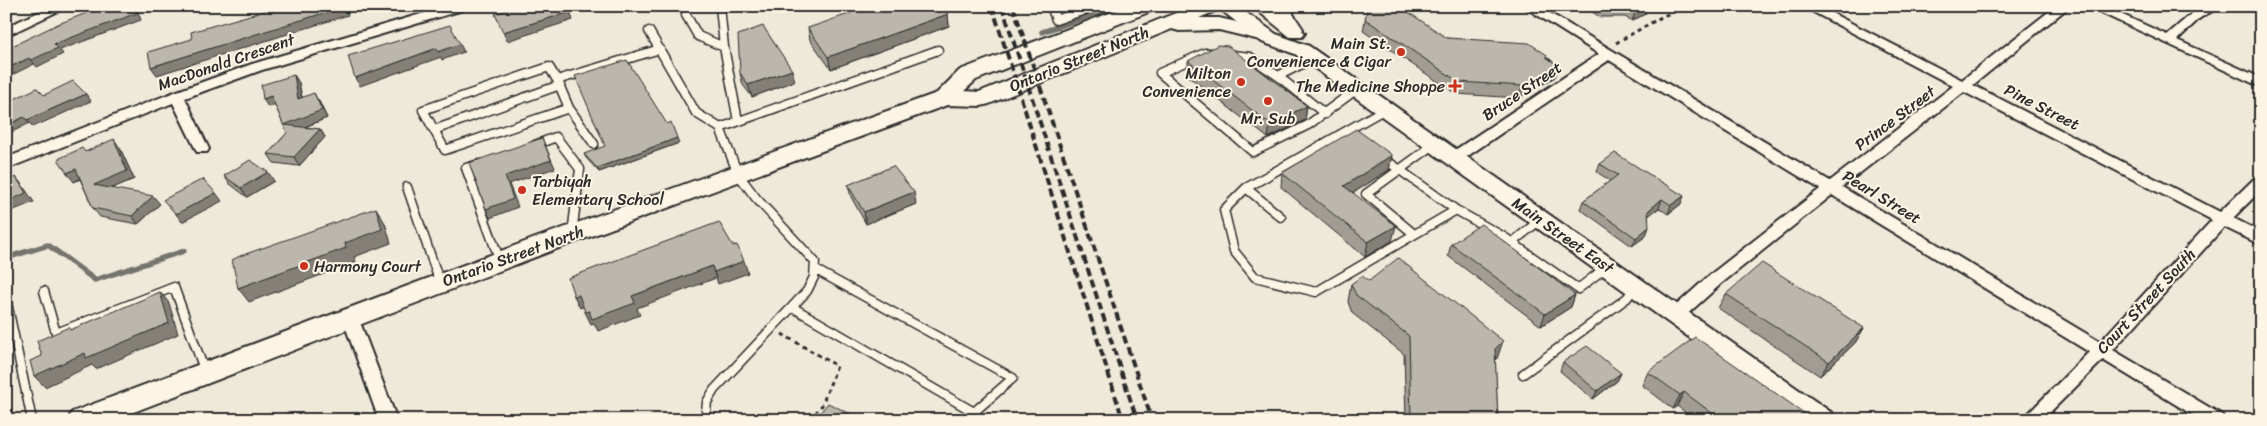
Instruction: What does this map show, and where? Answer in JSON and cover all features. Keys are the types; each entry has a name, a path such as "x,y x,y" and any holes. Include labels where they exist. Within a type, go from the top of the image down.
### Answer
{"main road":[{"name":"Ontario Street North","path":"945,98 968,75 1147,6"},
{"name":"Ontario Street North","path":"82,420 440,283 945,98 981,99 1211,6"},
{"name":"Main Street East","path":"1225,6 1264,35 1308,54 1540,220 1677,314 1823,420"},
{"name":"Main Street East","path":"1261,6 1301,36 1308,54"},
{"path":"1283,6 1284,14 1293,30"},
{"path":"1167,24 1219,24 1264,35"}],"street":[{"path":"6,32 63,6"},
{"name":"MacDonald Crescent","path":"6,164 177,96 257,67 462,6"},
{"name":"Pearl Street","path":"1529,6 2216,420"},
{"name":"Pine Street","path":"1808,6 2261,239"},
{"name":"Prince Street","path":"1677,314 1701,292 1831,187 1964,87 2064,6"},
{"path":"2092,6 2261,83"},
{"path":"2169,40 2186,23 2207,8 2215,6"},
{"name":"Bruce Street","path":"1454,158 1608,52"},
{"path":"177,96 202,149"},
{"name":"Court Street South","path":"2031,420 2088,362 2102,351 2222,219 2261,181"},
{"path":"350,317 388,420"}],"lane":[{"path":"720,6 724,47 738,122"},
{"path":"1051,6 1056,20 1096,6"},
{"path":"686,15 698,36 724,47"},
{"path":"649,31 696,113 720,128 738,174 756,198 815,262 816,270 813,281 807,291 714,390 707,402 705,420"},
{"path":"434,130 559,83 660,49"},
{"path":"720,128 938,50"},
{"path":"1325,114 1278,76 1250,57 1205,52 1160,73 1253,152 1277,144 1312,124 1325,114 1357,89"},
{"path":"1278,76 1308,54"},
{"path":"569,108 445,150 423,110 549,67 559,83 569,108 594,144"},
{"path":"1385,109 1246,188 1224,210 1234,251 1254,277 1316,292 1456,210"},
{"path":"1347,131 1355,137"},
{"path":"529,146 556,137 580,169 572,234"},
{"path":"1414,234 1366,194 1435,144"},
{"path":"1377,154 1456,210 1494,228 1514,241 1578,289 1607,266"},
{"path":"484,162 466,168 500,261"},
{"path":"407,187 440,283"},
{"path":"1246,188 1281,217"},
{"path":"1514,241 1540,220"},
{"path":"816,270 1013,378 974,412"},
{"path":"1523,374 1627,298 1636,286"},
{"path":"44,291 56,333 174,287 205,372"},
{"path":"6,298 32,420"},
{"path":"792,307 974,412 981,420"}],"path":[{"path":"1608,52 1617,42 1663,16 1689,6"},
{"path":"771,328 837,366 822,405 810,420"}],"building":[{"path":"105,6 134,6 137,13 54,44 58,48 31,60 29,58 6,69 6,49 58,24"},
{"path":"281,6 343,7 151,67 148,52 192,39 191,32"},
{"path":"520,6 567,6 570,12 503,32 495,14"},
{"path":"872,6 941,6 948,14 828,57 808,28"},
{"path":"1377,6 1399,6 1447,38 1529,43 1559,66 1522,86 1459,82 1365,19 1367,10"},
{"path":"1630,6 1642,6 1636,10"},
{"path":"450,25 460,44 438,52 437,48 355,78 348,56"},
{"path":"763,26 792,70 748,85 740,73 738,35"},
{"path":"1218,45 1228,46 1307,106 1270,124 1188,61"},
{"path":"627,60 667,124 671,122 677,138 597,168 584,154 605,146 575,76"},
{"path":"294,75 298,99 314,93 322,110 284,125 320,129 294,157 268,154 287,133 271,96 263,99 261,85"},
{"path":"73,81 86,94 27,120 24,117 6,126 6,103 37,88 44,95"},
{"path":"1356,129 1392,155 1344,186 1396,226 1368,242 1282,173"},
{"path":"542,138 551,160 505,176 513,199 486,209 469,163"},
{"path":"114,139 127,171 94,185 153,196 132,216 93,208 76,169 67,173 58,159 82,148 85,152"},
{"path":"1615,153 1684,196 1671,205 1662,199 1648,211 1649,227 1636,238 1583,201 1618,175 1600,164"},
{"path":"250,160 268,172 241,188 224,176"},
{"path":"893,166 914,192 864,212 848,185"},
{"path":"16,177 26,193 6,202 6,181"},
{"path":"203,179 216,193 176,214 163,200"},
{"path":"376,208 382,229 345,243 346,248 238,288 232,260"},
{"path":"719,222 733,246 737,245 744,261 714,272 712,266 632,296 635,303 592,319 589,311 585,312 579,295 574,296 568,278"},
{"path":"1481,224 1575,295 1545,314 1451,244"},
{"path":"1398,258 1503,341 1495,349 1498,420 1411,420 1409,336 1356,295 1351,284 1362,276 1369,281"},
{"path":"1762,263 1864,328 1829,362 1726,294"},
{"path":"160,292 169,323 86,358 85,353 34,376 30,361 42,356 37,341 69,327 70,330"},
{"path":"1695,337 1814,420 1721,420 1684,392 1680,395 1648,372"},
{"path":"1587,346 1621,373 1597,391 1563,362"},
{"path":"828,403 863,420 814,420"}],"waterway":[{"path":"1042,32 1119,6"},
{"path":"6,258 48,245 95,280 184,251"}],"railway":[{"path":"992,6 1123,420"},
{"path":"1002,6 1137,420"},
{"path":"1013,6 1152,420"}],"place":[{"name":"Main St. Convenience & Cigar","path":"1401,52"},
{"name":"Milton Convenience","path":"1241,82"},
{"name":"The Medicine Shoppe","path":"1455,86"},
{"name":"Mr. Sub","path":"1268,101"},
{"name":"Tarbiyah Elementary School","path":"522,190"},
{"name":"Harmony Court","path":"304,266"}]}
